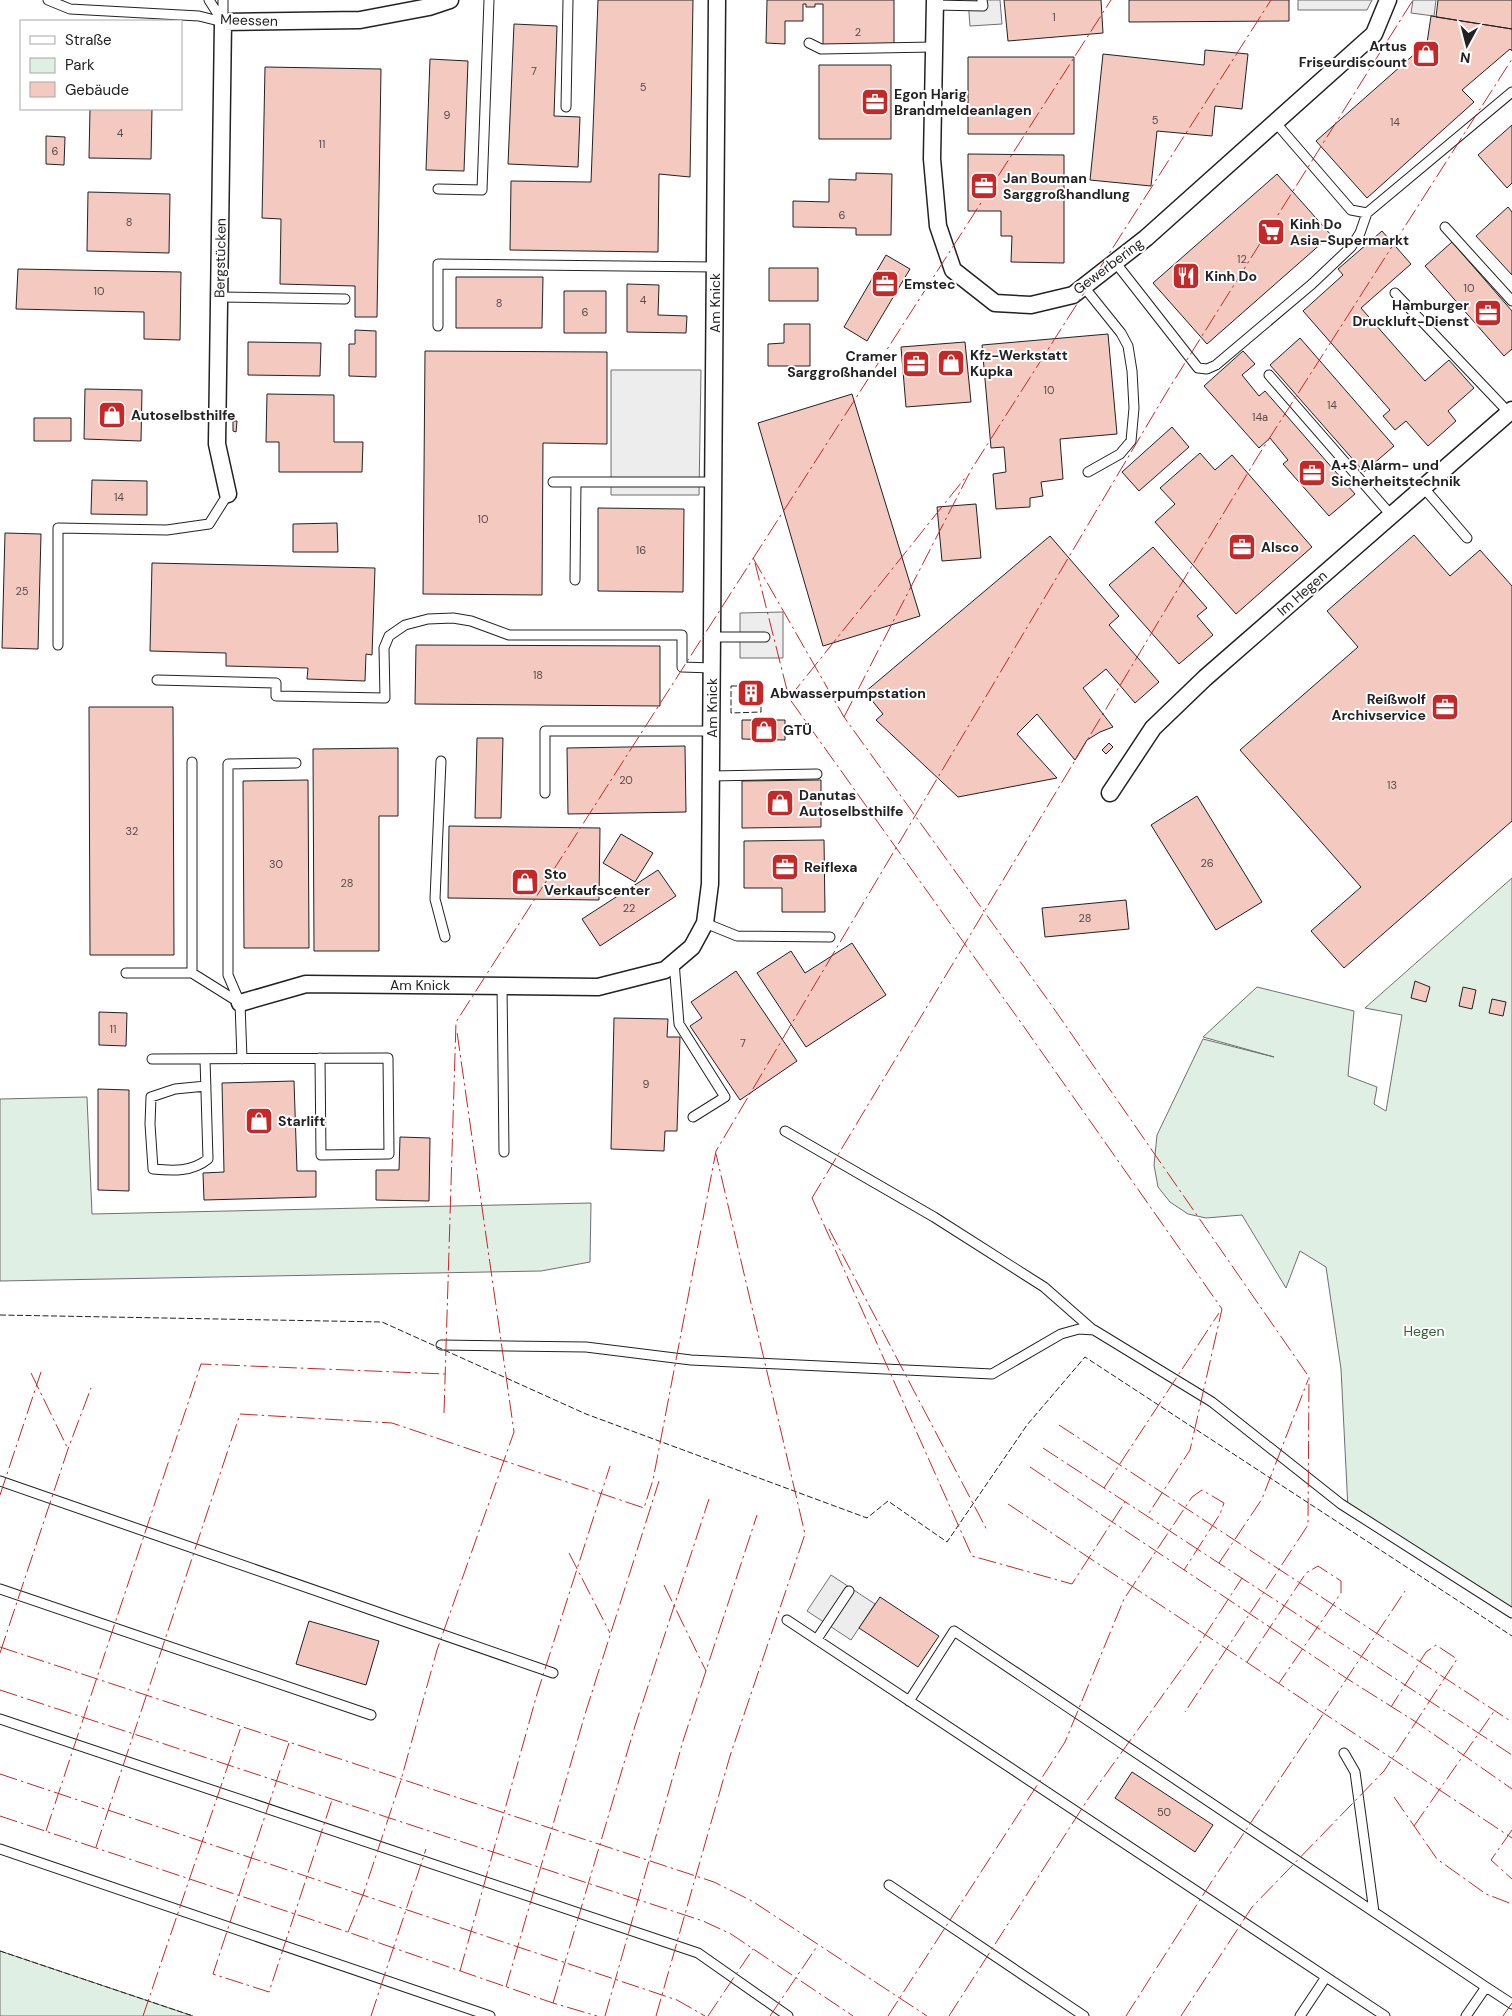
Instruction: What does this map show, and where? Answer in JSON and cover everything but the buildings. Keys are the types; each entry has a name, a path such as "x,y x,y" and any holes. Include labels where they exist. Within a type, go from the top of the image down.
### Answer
{"street":[{"name":"Meessen","path":"223,22 360,20 429,7 450,0"},
{"name":"Am Knick","path":"240,1003 306,984 598,987 665,970 692,947 705,923 710,884 717,0"},
{"name":"Gewerbering","path":"935,3 932,159 938,226 953,270 996,303 1031,305 1073,295 1146,238 1374,34 1388,0"},
{"name":"Bergstücken","path":"223,22 217,444 228,494"},
{"name":"Im Hegen","path":"1110,793 1153,728 1205,678 1422,487 1511,413"}],"lane":[{"name":"Meessen","path":"48,0 70,9 200,16 223,22"},
{"path":"209,0 223,22"},
{"path":"223,0 223,22"},
{"path":"438,189 482,190 489,0"},
{"path":"566,106 568,0"},
{"path":"935,3 983,6 982,0"},
{"path":"809,43 821,49 934,47"},
{"path":"1115,262 1198,368 1207,369 1216,365 1297,296 1351,246 1360,233 1367,213 1512,92"},
{"path":"1275,122 1351,210 1367,213"},
{"path":"1445,227 1512,301"},
{"path":"438,326 438,264 715,266"},
{"path":"1084,287 1121,333 1128,346 1132,371 1134,408 1131,441 1120,454 1088,472"},
{"path":"1395,293 1511,413"},
{"path":"219,297 345,299"},
{"path":"1269,376 1391,515"},
{"path":"553,482 713,482"},
{"path":"575,580 576,482"},
{"path":"1422,487 1467,538"},
{"path":"58,645 58,528 167,530 210,524 228,494"},
{"path":"157,680 276,683 276,696 385,698 384,648 389,636 405,625 428,619 453,618 509,635 682,636 682,667 712,668"},
{"path":"712,637 765,637"},
{"path":"545,793 545,731 711,731"},
{"path":"441,761 435,899 445,937"},
{"path":"192,762 192,973"},
{"path":"242,1059 240,1003 228,975 228,764 296,763"},
{"path":"711,776 817,774"},
{"path":"705,923 737,936 830,937"},
{"path":"674,962 679,1024 725,1097 693,1117"},
{"path":"126,973 192,973 240,1003"},
{"path":"502,985 504,1152"},
{"path":"152,1059 242,1059 320,1058 388,1058 389,1154 321,1155 320,1058"},
{"path":"205,1059 206,1086 208,1159 198,1167 173,1171 154,1169 150,1124 151,1097 175,1089 206,1086"},
{"path":"785,1131 934,1216 1036,1282 1094,1330 1212,1402 1341,1504 1512,1613"},
{"path":"441,1345 586,1347 690,1360 992,1374 1061,1334 1079,1329 1094,1330"},
{"path":"0,1481 553,1673"},
{"path":"0,1589 372,1715"},
{"path":"817,1639 849,1591"},
{"path":"787,1620 1385,2016"},
{"path":"909,1701 954,1631 1512,2004"},
{"path":"0,1719 698,1953 788,2016"},
{"path":"1344,1752 1354,1772 1374,1912"},
{"path":"0,1849 490,2016"},
{"path":"889,1885 1084,2016"},
{"path":"1300,2016 1326,1977"},
{"path":"1466,2016 1486,1987"}],"green space":[{"name":"Hegen","path":"1512,878 1512,1616 1348,1509 1341,1369 1326,1267 1300,1251 1286,1288 1242,1215 1206,1218 1188,1214 1170,1202 1158,1187 1154,1165 1157,1135 1203,1039 1274,1057 1203,1037 1257,987 1354,1011 1348,1076 1377,1087 1374,1104 1386,1111 1402,1015 1365,1008"},
{"path":"87,1097 92,1214 591,1203 590,1262 541,1271 0,1281 0,1099"},
{"path":"0,1951 193,2016 0,2016"}],"shaded area":[{"path":"968,0 1000,0 1002,24 970,26"},
{"path":"1298,0 1372,0 1367,10 1298,10"},
{"path":"1413,0 1436,0 1434,16 1411,13"},
{"path":"611,370 701,370 699,495 611,495"},
{"path":"783,612 783,658 740,658 740,613"},
{"path":"831,1575 875,1604 851,1640 807,1611"}],"fence":[{"path":"731,686 761,686 761,712 731,713 731,686"},
{"path":"0,1315 382,1322 586,1414 867,1518 888,1501 947,1542 1027,1425 1085,1357 1512,1636"},
{"path":"0,1951 193,2016"}],"power":[{"path":"444,1413 456,1022 1111,0"},
{"path":"844,717 971,470 1271,0"},
{"path":"96,1847 240,1414 392,1423 644,1508 653,1480 716,1151 1168,390 1413,0"},
{"path":"812,1198 1258,456 1512,59"},
{"path":"789,698 965,478"},
{"path":"753,558 844,717 1050,1003 1309,1377 1308,1525 1185,1712"},
{"path":"755,563 789,698 1022,1024 1222,1309 1190,1450 1147,1516"},
{"path":"348,1932 363,1895 401,1780 437,1650 514,1432 457,1032"},
{"path":"656,2016 730,1756 805,1534 716,1154"},
{"path":"812,1198 972,1556 1072,1584 1125,1502"},
{"path":"829,1229 988,1532"},
{"path":"1104,1488 1219,1313"},
{"path":"46,1831 201,1364 445,1374"},
{"path":"0,1495 41,1372"},
{"path":"31,1373 68,1449"},
{"path":"1219,1563 1262,1499 1308,1380"},
{"path":"0,1653 68,1449 91,1388"},
{"path":"1059,1425 1512,1722"},
{"path":"1043,1448 1512,1755"},
{"path":"460,1971 537,1694 610,1466"},
{"path":"1030,1467 1346,1678 1416,1722 1512,1789"},
{"path":"506,1987 586,1711 659,1481"},
{"path":"888,2016 1065,1742 1124,1599 1192,1497 1202,1490 1224,1503 1220,1514 1184,1570"},
{"path":"553,2003 635,1726 709,1499"},
{"path":"1008,1504 1512,1838"},
{"path":"605,2016 683,1741 757,1515"},
{"path":"569,1553 610,1633"},
{"path":"1247,1662 1306,1573 1318,1566 1341,1581 1341,1593 1279,1683"},
{"path":"949,2016 1088,1799 1196,1649 1242,1578"},
{"path":"664,1585 706,1671"},
{"path":"1126,2016 1212,1881 1405,1591"},
{"path":"1181,2016 1252,1907 1384,1771 1457,1659 1436,1645 1426,1652 1391,1707"},
{"path":"0,1647 714,1882 752,1901 927,2016"},
{"path":"0,1690 703,1921 731,1934 853,2016"},
{"path":"1414,1826 1495,1710"},
{"path":"143,2016 241,1727"},
{"path":"289,1743 213,1974 269,1992 332,1800"},
{"path":"0,1774 677,2000 705,2016"},
{"path":"1394,1797 1437,1859 1486,1894 1512,1904"},
{"path":"0,1816 307,1918 553,2003 597,2016"},
{"path":"1512,1830 1491,1860 1512,1879"},
{"path":"371,2016 426,1849"},
{"path":"770,2016 818,1945"},
{"path":"708,2016 753,1949"},
{"path":"1503,2016 1512,2003"}],"place":[{"name":"Artus Friseurdiscount","path":"1426,54"},
{"name":"Egon Harig Brandmeldeanlagen","path":"875,102"},
{"name":"Jan Bouman Sarggroßhandlung","path":"984,186"},
{"name":"Kinh Do Asia-Supermarkt","path":"1271,232"},
{"name":"Kinh Do","path":"1186,276"},
{"name":"Emstec","path":"885,284"},
{"name":"Hamburger Druckluft-Dienst","path":"1488,313"},
{"name":"Kfz-Werkstatt Kupka","path":"951,363"},
{"name":"Cramer Sarggroßhandel","path":"916,364"},
{"name":"Autoselbsthilfe","path":"112,415"},
{"name":"A+S Alarm- und Sicherheitstechnik","path":"1312,473"},
{"name":"Alsco","path":"1242,547"},
{"name":"Abwasserpumpstation","path":"751,693"},
{"name":"Reißwolf Archivservice","path":"1445,707"},
{"name":"GTÜ","path":"764,730"},
{"name":"Danutas Autoselbsthilfe","path":"780,803"},
{"name":"Reiflexa","path":"785,867"},
{"name":"Sto Verkaufscenter","path":"525,882"},
{"name":"Starlift","path":"259,1121"}]}
